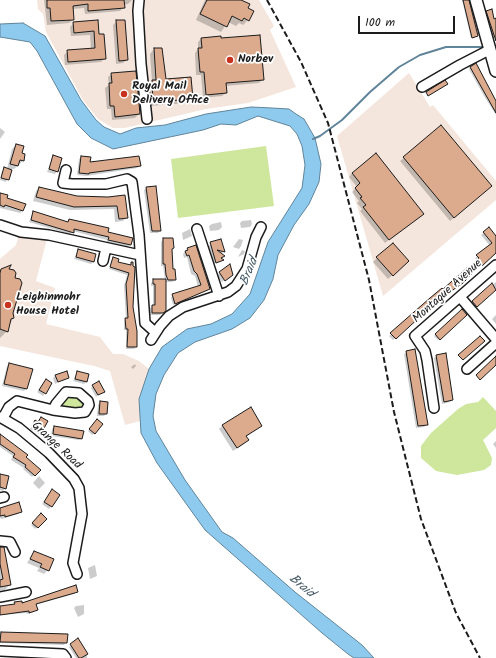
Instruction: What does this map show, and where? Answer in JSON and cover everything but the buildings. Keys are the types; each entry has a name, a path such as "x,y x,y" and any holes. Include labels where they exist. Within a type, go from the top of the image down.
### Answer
{"main road":[{"path":"476,0 496,71"}],"street":[{"path":"139,0 138,11 141,64 147,119"},
{"path":"422,87 489,48"},
{"path":"66,170 63,183 106,184 127,179 131,180 134,187 145,324 153,336 169,316 183,307 219,296 236,286 247,269 251,236 262,227"},
{"path":"0,225 21,232 49,234 140,255"},
{"path":"209,234 198,232 219,296"},
{"path":"103,261 106,248"},
{"name":"Montague Avenue","path":"434,408 426,355 415,336 496,265"},
{"path":"460,297 496,339"},
{"path":"467,369 496,343"},
{"path":"1,418 9,406 17,401 53,410"},
{"name":"Grange Road","path":"1,418 19,428 49,453 74,479 79,488 82,514 73,563 77,574"},
{"path":"0,541 10,542 15,552"},
{"path":"0,597 26,592"},
{"path":"0,651 63,654 66,658"}],"shaded area":[{"path":"37,0 259,0 274,26 270,30 296,87 248,103 206,109 125,128 113,128 98,119 83,100 46,32 43,14 38,9"},
{"path":"409,73 430,107 433,105 496,181 496,200 383,296 337,136"},
{"path":"19,234 47,239 36,281 55,288 46,324 100,337 113,354 123,354 139,361 149,369 139,399 140,421 125,425 110,371 94,366 0,346 0,259 16,245"}],"green space":[{"path":"266,146 274,206 178,218 171,159"},
{"path":"77,396 86,404 81,410 59,406 64,397"},
{"path":"483,397 496,411 496,428 483,440 492,458 491,465 484,470 457,475 436,471 421,458 421,446 431,433 458,409 466,404 478,402"}],"water":[{"path":"23,23 45,36 81,100 96,120 104,127 120,134 136,128 165,125 206,114 251,107 289,109 304,119 315,138 321,164 319,182 309,204 294,225 278,255 273,279 264,300 250,318 232,329 195,342 178,353 164,375 156,394 153,416 156,431 185,480 222,532 233,538 295,592 362,645 374,658 354,658 348,654 205,530 157,463 141,433 139,399 149,369 162,347 187,329 211,324 232,314 250,294 268,242 302,188 305,165 302,146 297,134 290,126 258,116 236,125 221,124 203,130 113,149 91,138 77,124 37,51 30,42 0,37 0,24"}],"waterway":[{"path":"313,139 320,136 342,120 370,92 399,67 420,55 446,47 485,47"}],"railway":[{"path":"267,0 301,62 328,123 369,280 394,412 421,519 456,613 480,658"}],"place":[{"name":"Norbev","path":"230,60"},
{"name":"Royal Mail Delivery Office","path":"124,94"},
{"name":"Leighinmohr House Hotel","path":"8,305"}],"water label":[{"name":"Braid","path":"250,272"},
{"name":"Braid","path":"301,587"}]}
